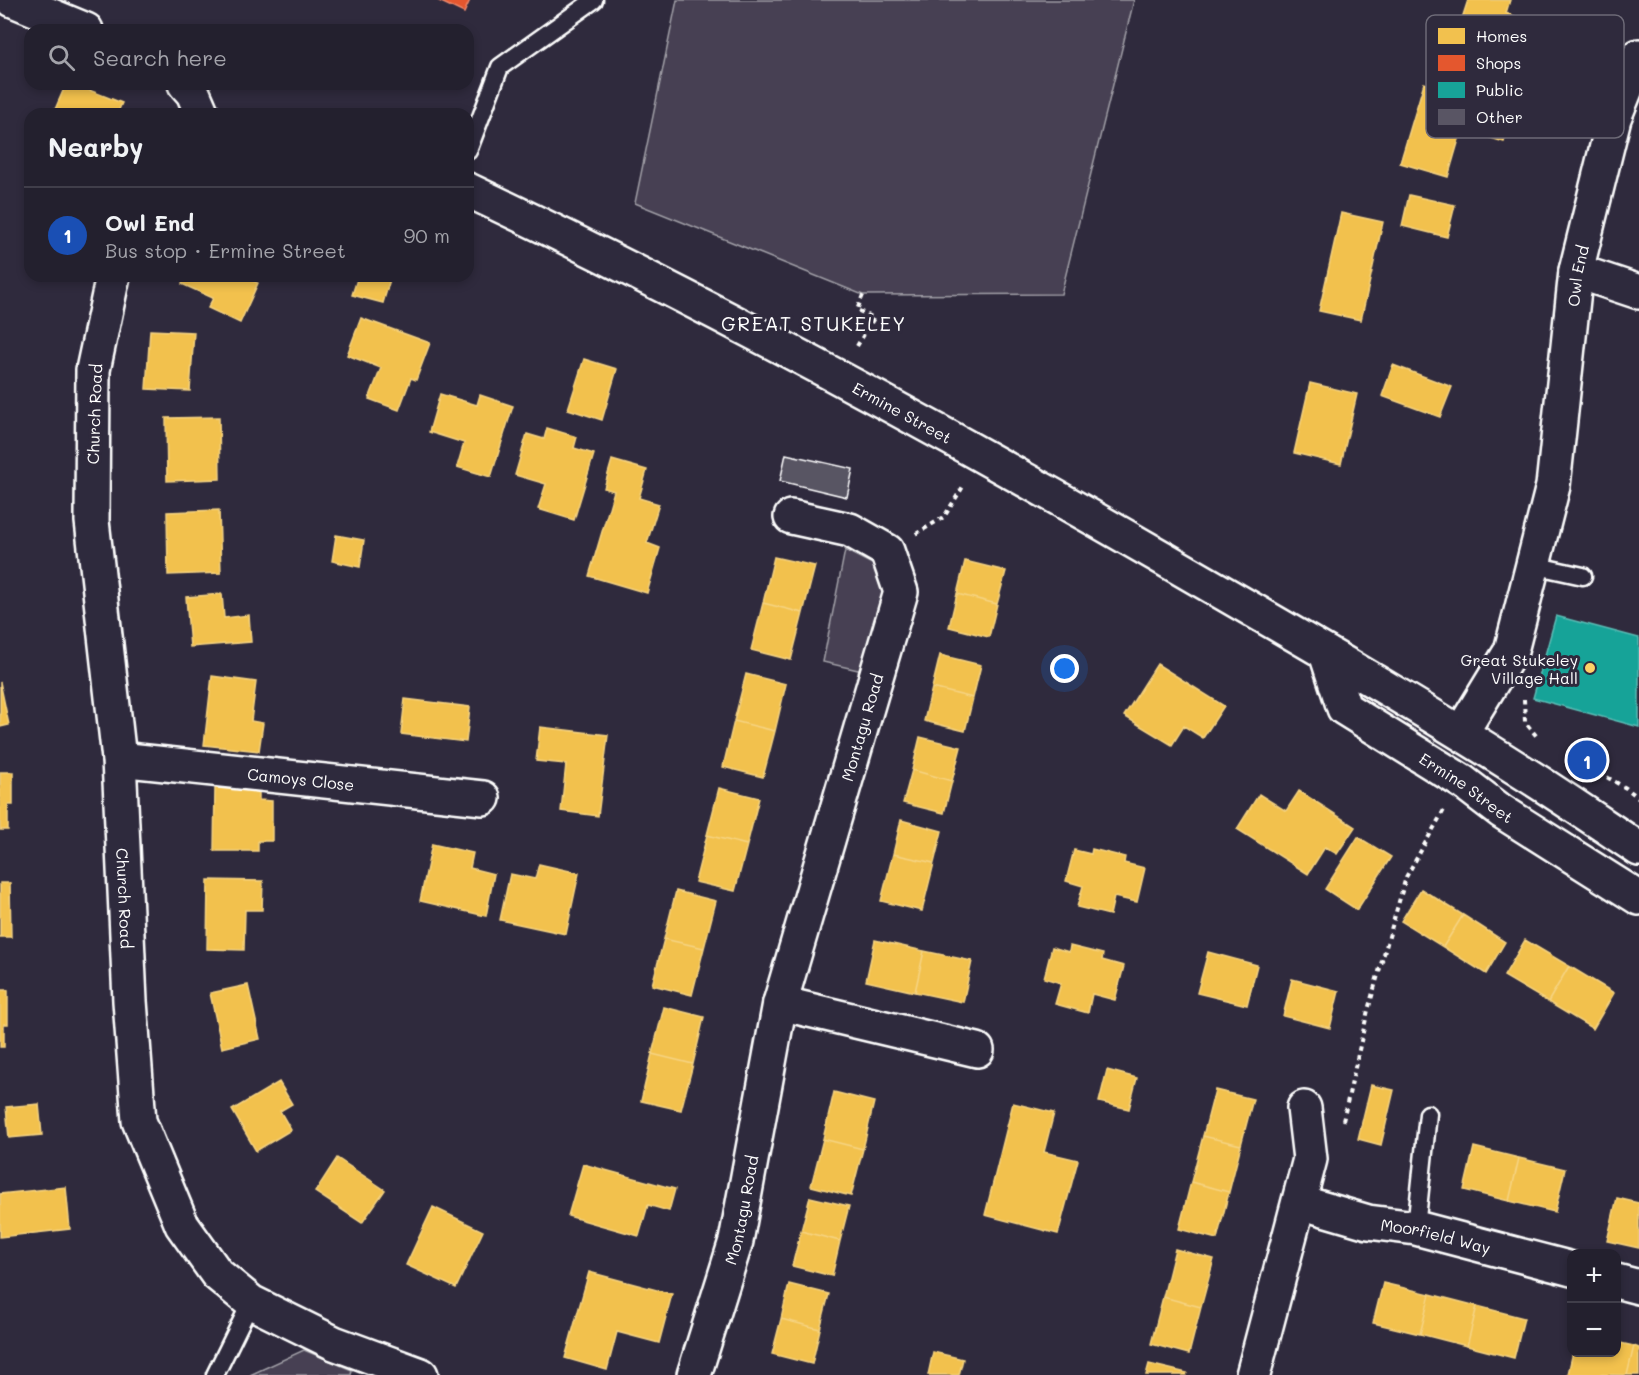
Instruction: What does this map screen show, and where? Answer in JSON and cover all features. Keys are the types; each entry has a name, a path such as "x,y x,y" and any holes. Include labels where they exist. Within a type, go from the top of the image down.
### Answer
{"street":[{"path":"13,0 71,24"},
{"name":"Owl End","path":"1624,93 1639,56"},
{"path":"191,90 200,108"},
{"name":"Owl End","path":"1461,733 1510,651 1554,486 1576,271 1609,138"},
{"name":"Ermine Street","path":"474,193 565,235 848,381 1024,478 1461,733 1639,849"},
{"path":"1576,271 1639,292"},
{"name":"Church Road","path":"112,282 93,370 92,521 119,759 130,1001 139,1121 182,1225 217,1274 251,1302 334,1343 421,1375"},
{"path":"791,517 850,530 887,552"},
{"name":"Montagu Road","path":"694,1375 736,1241 780,1003 901,592 887,552"},
{"name":"Ermine Street","path":"1326,653 1344,708 1463,782 1501,811 1639,898"},
{"name":"Camoys Close","path":"119,759 483,798"},
{"path":"780,1003 977,1050"},
{"path":"1253,1375 1310,1159 1304,1108"},
{"name":"Moorfield Way","path":"1300,1202 1368,1222 1416,1228 1567,1268"},
{"path":"1621,1282 1639,1287"}],"lane":[{"path":"474,135 500,67 594,0"},
{"path":"1533,565 1583,576"},
{"path":"1416,1228 1428,1114"},
{"path":"215,1375 251,1302"}],"path":[{"path":"852,354 874,318 857,310 863,295"},
{"path":"887,552 944,517 968,478"},
{"path":"1524,695 1525,722 1542,742"},
{"path":"1563,753 1626,788 1639,798"},
{"path":"1342,1127 1368,1010 1406,877 1435,824 1463,782"}],"shaded area":[{"path":"677,0 1134,0 1061,294 863,295 635,203"},
{"path":"845,550 876,566 885,589 867,672 823,662"},
{"path":"304,1350 352,1370 351,1375 250,1375"}],"building: Homes":[{"path":"1468,0 1510,0 1506,13 1511,15 1463,15"},
{"path":"1424,83 1426,84 1426,138 1459,138 1448,177 1400,163"},
{"path":"63,90 89,90 122,103 120,108 56,108"},
{"path":"1491,138 1505,138 1504,142"},
{"path":"1409,195 1455,205 1447,237 1402,226"},
{"path":"1341,213 1383,222 1361,320 1319,311"},
{"path":"183,282 258,283 240,323 208,308 213,298 182,284"},
{"path":"356,282 389,282 383,303 352,295"},
{"path":"361,318 430,343 416,380 411,378 399,410 369,399 381,368 347,355"},
{"path":"150,330 194,332 190,391 146,389"},
{"path":"584,359 617,369 602,420 568,409"},
{"path":"1393,365 1452,387 1440,417 1382,396"},
{"path":"1310,383 1357,394 1341,464 1294,453"},
{"path":"440,394 477,405 480,395 513,406 491,477 457,467 464,443 429,432"},
{"path":"219,417 220,479 167,481 166,418"},
{"path":"547,428 577,437 574,448 594,454 574,520 538,509 546,484 515,475 527,434 544,439"},
{"path":"612,460 647,470 639,498 659,504 647,543 660,548 647,593 589,576 614,491 604,488"},
{"path":"219,510 221,573 168,575 167,512"},
{"path":"336,535 364,540 360,567 332,561"},
{"path":"774,557 815,566 803,613 763,603"},
{"path":"965,561 1006,571 997,604 957,594"},
{"path":"222,594 224,618 249,615 251,642 190,647 186,597"},
{"path":"957,594 997,604 989,637 949,627"},
{"path":"763,603 803,613 791,660 751,650"},
{"path":"940,655 981,665 973,698 932,688"},
{"path":"1157,664 1224,706 1203,738 1184,726 1172,745 1124,716"},
{"path":"746,674 786,684 775,731 734,721"},
{"path":"212,676 256,682 251,721 263,723 259,751 204,745"},
{"path":"0,682 9,725 0,727"},
{"path":"932,688 973,698 965,731 924,721"},
{"path":"405,699 470,707 466,742 401,734"},
{"path":"734,721 775,731 763,777 723,767"},
{"path":"540,727 608,735 598,816 561,811 566,764 536,761"},
{"path":"920,737 961,747 952,781 912,770"},
{"path":"912,770 952,781 944,813 903,803"},
{"path":"0,772 13,772 13,805 8,805 8,830 0,830"},
{"path":"215,788 259,789 259,800 272,801 272,841 258,841 258,851 214,851"},
{"path":"719,788 759,798 747,845 707,835"},
{"path":"1299,791 1355,827 1337,854 1325,847 1308,874 1237,829 1259,794 1286,811"},
{"path":"901,820 942,831 934,863 893,854"},
{"path":"707,835 747,845 735,891 695,882"},
{"path":"1358,837 1391,857 1357,910 1325,889"},
{"path":"432,844 473,853 470,868 494,874 486,916 420,901"},
{"path":"1092,849 1125,857 1124,863 1145,868 1137,902 1114,897 1110,915 1077,907 1083,886 1066,881 1074,850 1091,854"},
{"path":"893,854 934,863 922,911 881,901"},
{"path":"539,864 579,873 566,934 500,920 510,874 535,879"},
{"path":"208,880 263,881 262,910 245,910 244,950 207,949"},
{"path":"0,883 10,883 11,937 0,937"},
{"path":"1421,889 1463,915 1443,947 1401,921"},
{"path":"676,891 716,901 704,948 664,939"},
{"path":"1463,915 1505,942 1486,974 1443,947"},
{"path":"664,939 704,948 692,995 652,985"},
{"path":"875,940 924,951 915,992 866,981"},
{"path":"1525,940 1569,966 1548,1002 1504,976"},
{"path":"1070,946 1103,954 1102,960 1124,966 1115,1000 1092,994 1088,1013 1055,1004 1061,983 1044,978 1052,947 1069,952"},
{"path":"924,951 972,961 963,1002 915,992"},
{"path":"1208,952 1257,965 1247,1005 1197,993"},
{"path":"1569,966 1614,993 1593,1029 1548,1002"},
{"path":"1292,979 1339,991 1330,1028 1283,1016"},
{"path":"248,985 260,1039 222,1048 210,993"},
{"path":"0,990 8,990 8,1024 4,1024 4,1047 0,1047"},
{"path":"664,1007 704,1017 693,1064 652,1054"},
{"path":"652,1054 693,1064 681,1110 641,1101"},
{"path":"1107,1070 1137,1078 1129,1109 1099,1102"},
{"path":"279,1082 292,1104 280,1111 291,1130 256,1151 232,1110"},
{"path":"1371,1085 1394,1090 1381,1145 1358,1139"},
{"path":"1215,1090 1253,1099 1241,1145 1203,1136"},
{"path":"834,1092 874,1102 863,1149 823,1139"},
{"path":"1013,1103 1054,1113 1044,1152 1078,1160 1058,1234 985,1215"},
{"path":"39,1104 42,1135 9,1138 6,1107"},
{"path":"1203,1136 1241,1145 1229,1192 1191,1182"},
{"path":"823,1139 863,1149 851,1196 811,1186"},
{"path":"1474,1147 1519,1158 1509,1201 1464,1190"},
{"path":"337,1158 385,1190 362,1223 315,1192"},
{"path":"1519,1158 1565,1169 1555,1212 1509,1201"},
{"path":"583,1164 675,1189 669,1211 648,1205 639,1236 568,1216"},
{"path":"1191,1182 1229,1192 1217,1239 1179,1229"},
{"path":"66,1187 70,1229 0,1237 0,1194"},
{"path":"810,1197 849,1206 840,1241 801,1231"},
{"path":"1617,1198 1639,1203 1639,1248 1607,1241"},
{"path":"433,1207 483,1231 456,1288 406,1265"},
{"path":"801,1231 840,1241 832,1276 792,1266"},
{"path":"1175,1249 1214,1259 1201,1307 1163,1297"},
{"path":"589,1272 672,1294 659,1343 617,1332 607,1370 565,1358"},
{"path":"1383,1283 1430,1294 1420,1334 1373,1323"},
{"path":"789,1284 829,1294 820,1329 781,1319"},
{"path":"1430,1294 1477,1306 1467,1346 1420,1334"},
{"path":"1163,1297 1201,1307 1189,1354 1151,1344"},
{"path":"1477,1306 1524,1318 1514,1358 1467,1346"},
{"path":"781,1319 820,1329 812,1364 772,1354"},
{"path":"1621,1343 1634,1346 1627,1375 1568,1374 1572,1357 1621,1357"},
{"path":"1634,1346 1639,1348 1639,1375 1627,1375"},
{"path":"933,1352 963,1359 959,1375 928,1375"},
{"path":"1149,1364 1187,1373 1186,1375 1146,1375"}],"building: Shops":[{"path":"437,0 470,0 464,13"}],"building: Public":[{"name":"Great Stukeley Village Hall","path":"1556,616 1639,638 1639,727 1533,698"}],"building: Other":[{"path":"786,454 853,469 847,497 780,481"}],"place":[{"name":"Great Stukeley Village Hall","path":"1590,668"},
{"name":"Owl End","path":"1587,760"}],"district":[{"name":"GREAT STUKELEY","path":"814,323"}]}
